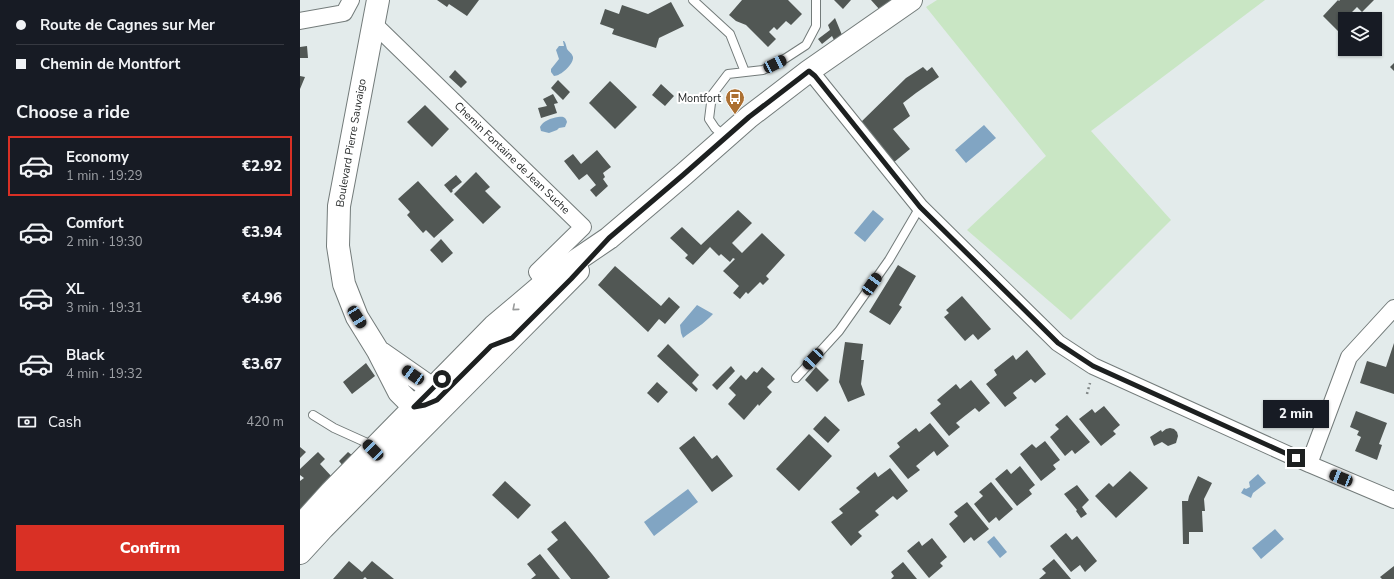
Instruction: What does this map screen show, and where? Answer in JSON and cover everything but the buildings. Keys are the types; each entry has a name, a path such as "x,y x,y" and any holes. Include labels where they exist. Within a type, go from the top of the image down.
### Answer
{"main road":[{"name":"Boulevard Pierre Sauvaigo","path":"378,0 339,206 338,246 344,284 357,317 378,351 399,392 424,400"},
{"path":"300,553 512,338 550,289 553,276 609,238 749,117 809,71 911,0"},
{"path":"300,526 373,450 424,400 494,326 550,289"},
{"path":"424,400 437,400 491,346 512,338"},
{"path":"300,545 348,492 420,419 424,400"}],"street":[{"path":"300,21 344,13 351,0"},
{"name":"Chemin Fontaine de Jean Suche","path":"373,23 583,227 537,272 550,289"},
{"path":"809,71 815,76 920,207 1058,343 1093,366 1309,464 1394,500"},
{"path":"1309,464 1349,357 1394,308"}],"lane":[{"path":"693,0 730,34 745,72"},
{"path":"726,137 715,128 709,119 712,95 728,74 763,70 806,45 816,26 816,0"},
{"path":"796,378 839,331 889,260 920,207"},
{"path":"314,416 334,428 365,442 373,450"}],"green space":[{"path":"937,0 1265,0 1091,131 1171,220 1071,320 967,230 1046,156 926,7"}],"water":[{"path":"563,41 573,56 573,60 566,69 560,74 554,76 551,69 559,59 556,50 559,46 564,46"},
{"path":"563,117 566,119 567,122 565,127 549,133 541,131 540,127 545,121"},
{"path":"984,125 996,138 966,163 955,150"},
{"path":"873,210 884,219 865,242 854,233"},
{"path":"697,305 713,314 710,318 683,338 680,325"},
{"path":"1258,474 1266,483 1253,493 1251,498 1241,493 1244,488 1246,489 1250,487 1249,482"},
{"path":"688,489 698,502 654,536 644,522"},
{"path":"1275,529 1284,539 1261,559 1252,548"},
{"path":"994,536 1007,552 1000,558 987,542"}],"place":[{"name":"Montfort","path":"735,115"}],"route":[{"path":"442,379 414,407 425,405 437,400 491,346 512,338 571,279 609,238 749,117 809,71 815,76 920,207 1058,343 1093,366 1296,458"}]}
